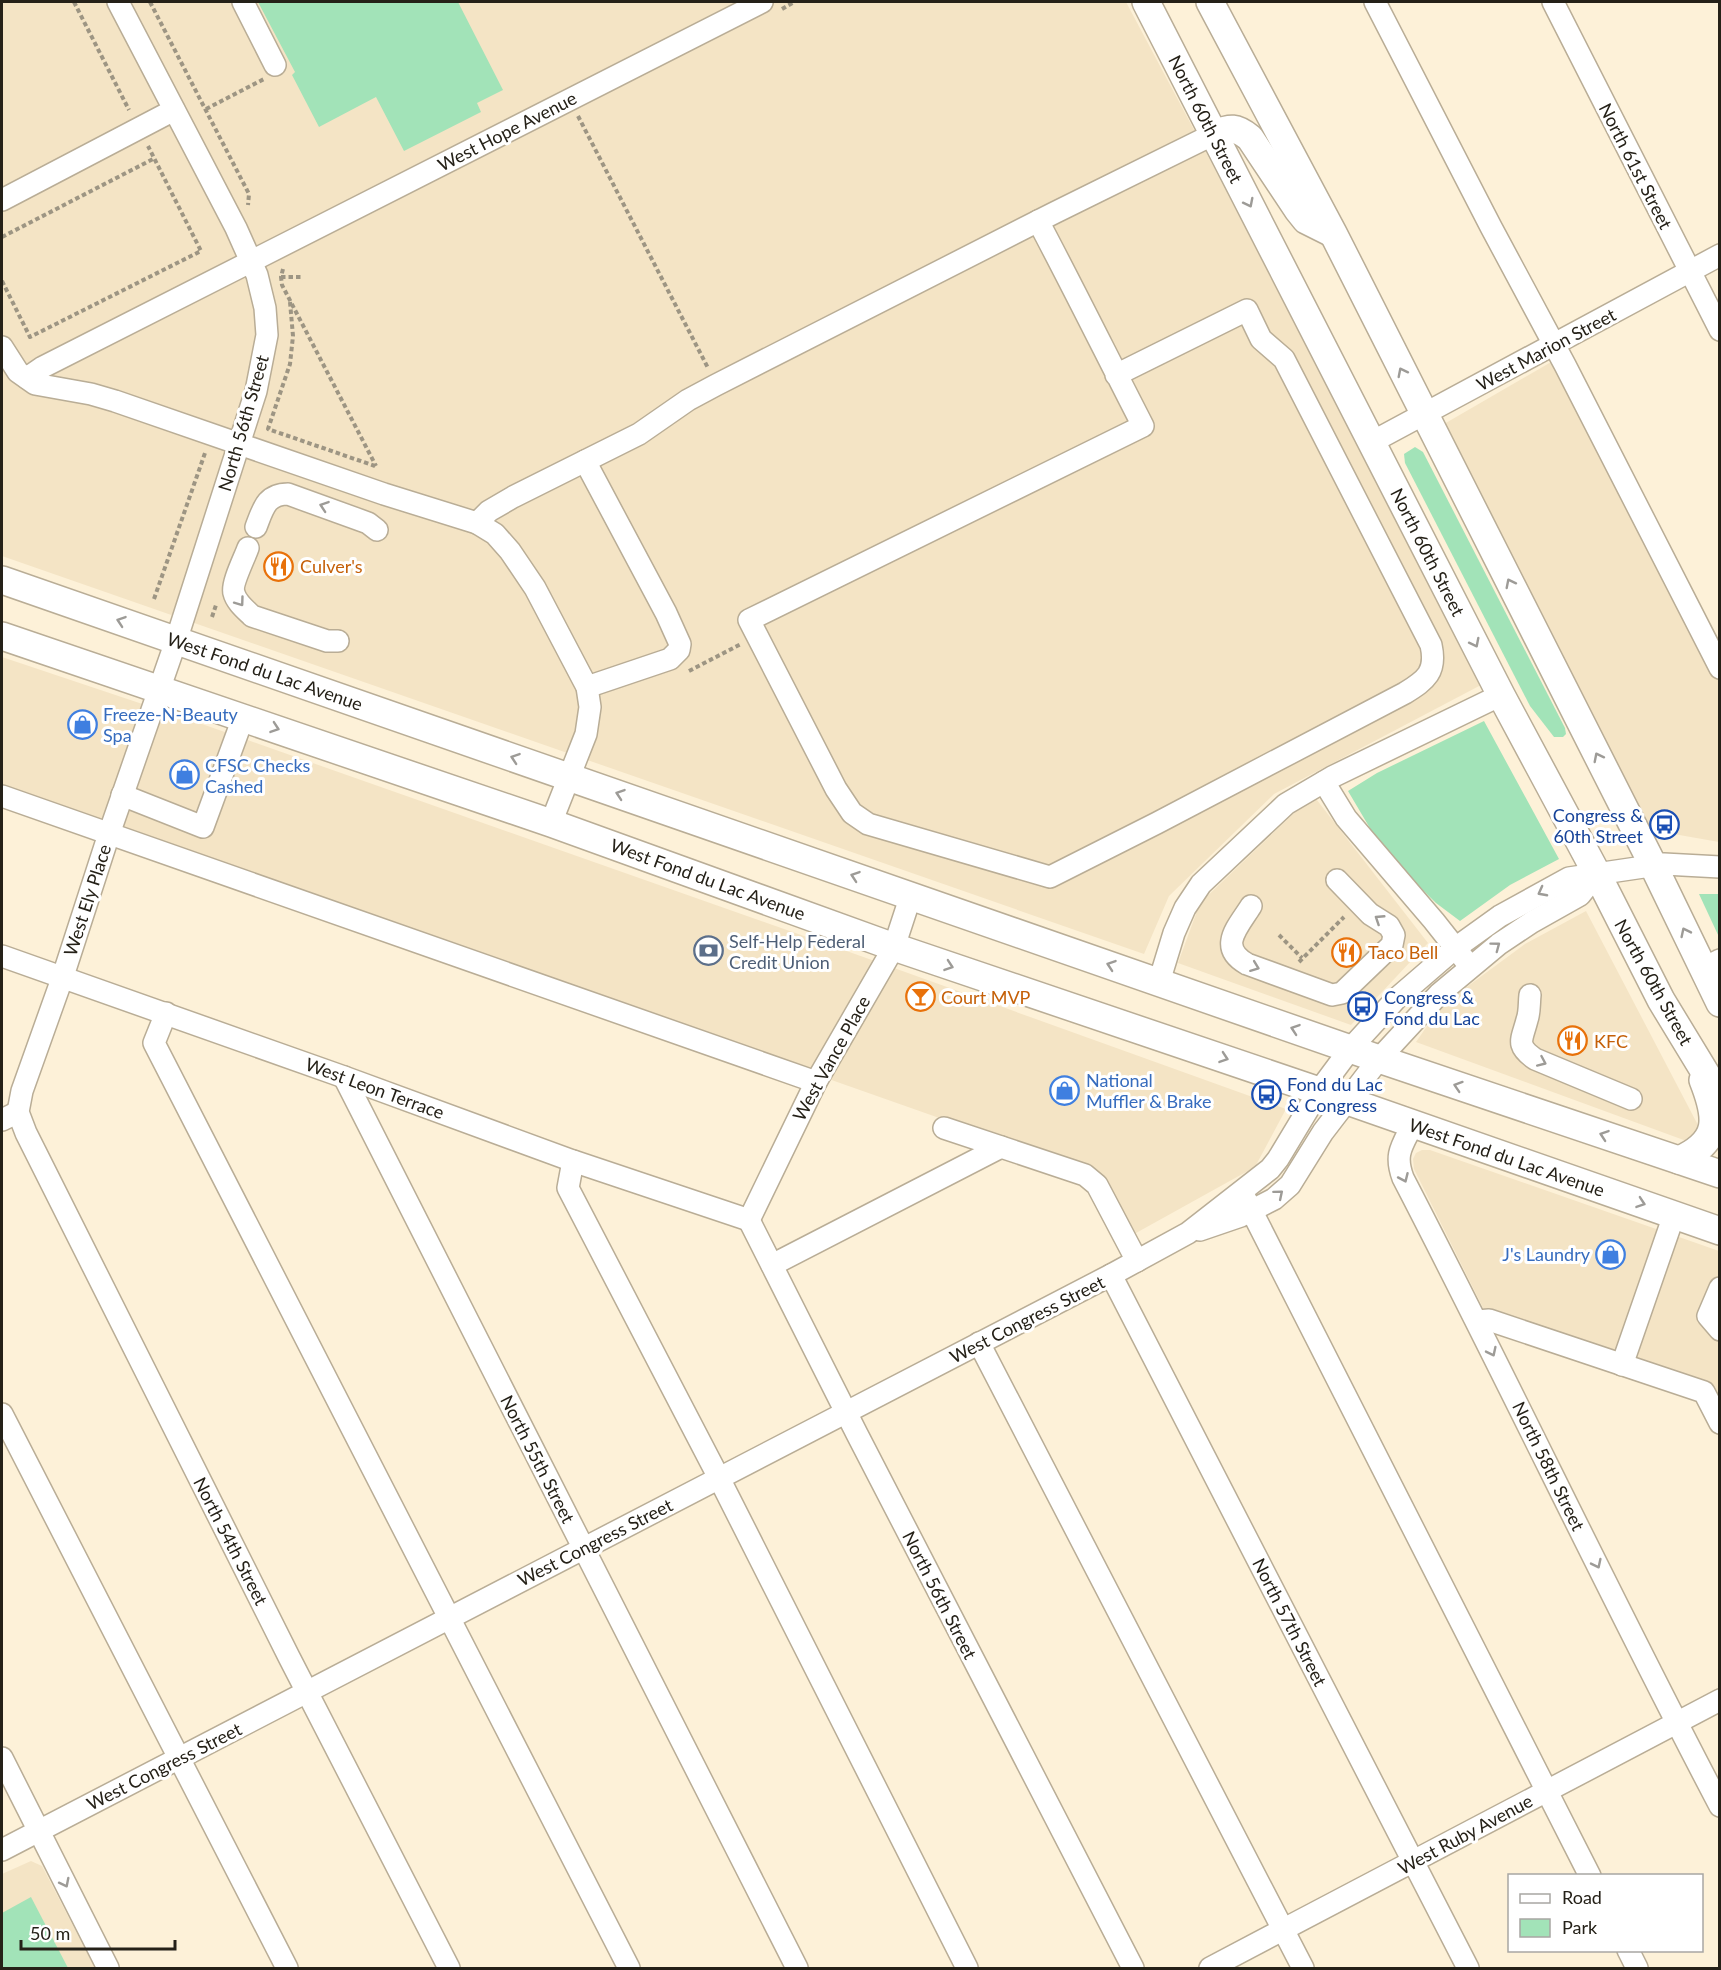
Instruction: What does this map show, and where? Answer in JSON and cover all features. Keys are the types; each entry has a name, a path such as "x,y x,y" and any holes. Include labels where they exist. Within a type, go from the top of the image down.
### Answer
{"main road":[{"name":"North 60th Street","path":"1146,2 1501,695 1597,873 1661,999 1719,1097"},
{"path":"1210,2 1333,233 1653,865 1711,964 1719,1003"},
{"path":"1214,134 1230,129 1240,130 1250,138 1302,215 1319,228 1333,233"},
{"name":"West Fond du Lac Avenue","path":"2,580 1379,1059 1719,1174"},
{"name":"West Fond du Lac Avenue","path":"2,636 551,823 894,947 1320,1091 1719,1231"},
{"path":"1679,1160 1698,1149 1710,1134 1714,1123 1712,1101 1694,1053"}],"street":[{"name":"North 56th Street","path":"118,2 251,261 265,308 267,334 256,391 160,689"},
{"path":"243,2 275,65"},
{"path":"1375,2 1491,227 1555,345 1719,668"},
{"name":"North 61st Street","path":"1553,2 1719,330"},
{"name":"West Hope Avenue","path":"15,374 43,367 251,261 772,6"},
{"path":"2,200 174,110"},
{"path":"477,523 489,512 513,497 639,434 688,400 716,385 1214,134"},
{"path":"1038,221 1116,375 1143,426 749,621 836,789 852,813 868,824 1050,877 1405,693 1422,683 1431,671 1433,657 1431,645 1284,359 1261,339 1246,310 1116,375"},
{"name":"West Marion Street","path":"1372,442 1719,255"},
{"path":"2,347 15,374 34,384 91,394 384,494 477,523 495,534 510,551 535,588 587,687 590,707 586,734 551,823"},
{"path":"585,461 680,644 679,650 670,659 587,687"},
{"path":"256,527 267,501 280,494 288,494 368,523 376,530"},
{"path":"248,548 234,586 234,593 246,610 252,616 327,641 339,641"},
{"name":"West Ely Place","path":"7,1113 21,1092 63,976 122,795 160,689"},
{"path":"1159,982 1174,933 1185,908 1202,884 1286,804 1324,782 1501,695"},
{"path":"122,795 203,827 243,718"},
{"path":"1324,782 1346,818 1470,966"},
{"path":"2,796 816,1082"},
{"path":"1597,873 1664,864 1719,867"},
{"name":"West Congress Street","path":"2,1850 1188,1233 1264,1174 1278,1159 1320,1091 1351,1048 1396,999 1455,949 1500,916 1569,878 1597,873"},
{"name":"West Congress Street","path":"1188,1233 1252,1212 1274,1199 1290,1185 1323,1132 1379,1059 1439,994 1499,944 1580,895 1597,873"},
{"path":"1251,906 1231,940 1231,950 1237,958 1247,964 1332,996 1342,993 1392,945 1394,935 1389,926 1370,914 1337,880"},
{"name":"West Vance Place","path":"749,1220 816,1082 894,947 911,895"},
{"name":"West Leon Terrace","path":"2,956 573,1161 749,1220"},
{"path":"1530,995 1528,1017 1521,1042 1524,1051 1534,1059 1630,1099"},
{"path":"166,1013 154,1042 628,1968"},
{"name":"North 55th Street","path":"344,1077 797,1968"},
{"name":"North 54th Street","path":"7,1113 26,1133 307,1692 449,1968"},
{"name":"North 58th Street","path":"1413,1124 1401,1147 1398,1164 1403,1178 1477,1321 1719,1806"},
{"path":"945,1128 1092,1179 1137,1261"},
{"path":"772,1265 1001,1147"},
{"path":"573,1161 568,1188 719,1478 967,1968"},
{"path":"1242,1192 1590,1874"},
{"path":"1622,1365 1674,1215"},
{"name":"North 56th Street","path":"749,1220 1133,1968"},
{"name":"North 57th Street","path":"1111,1275 1468,1968"},
{"path":"1719,1288 1708,1316 1719,1330"},
{"path":"1477,1321 1489,1320 1704,1392 1719,1423"},
{"path":"979,1343 1303,1968"},
{"path":"2,1414 287,1968"},
{"name":"West Ruby Avenue","path":"1210,1968 1719,1700"},
{"path":"2,1758 108,1968"},
{"path":"1629,1952 1637,1968"}],"path":[{"path":"2,281 30,337 201,251 74,2"},
{"path":"150,2 249,194 247,204 252,213"},
{"path":"772,6 794,2"},
{"path":"206,109 271,76 275,65"},
{"path":"577,113 716,385"},
{"path":"2,237 155,158"},
{"path":"288,264 283,269 282,285 375,466 268,429 290,364 293,336 290,301"},
{"path":"281,277 303,277"},
{"path":"154,599 206,452"},
{"path":"1300,984 1304,971 1296,964 1359,903"},
{"path":"1279,935 1302,958"}],"shaded area":[{"path":"2,2 1126,2 1481,685 1274,794 1169,896 1144,954 2,556"},
{"path":"1558,358 1719,670 1719,842 1651,830 1444,424"},
{"path":"2,657 202,724 855,954 1286,1109 1255,1167 1127,1238 1092,1172 2,787"},
{"path":"1313,795 1428,943 1351,1025 1178,963 1200,903"},
{"path":"1586,911 1711,1150 1416,1042 1441,1006 1525,944"},
{"path":"1430,1150 1719,1251 1719,1397 1489,1320 1414,1169 1413,1159 1416,1153"},
{"path":"31,1861 42,1866 95,1968 2,1968 2,1874"}],"green space":[{"path":"258,2 458,2 503,90 477,103 481,112 404,151 376,97 319,127 292,75 295,72"},
{"path":"1415,447 1423,452 1565,728 1566,734 1563,737 1554,737 1530,706 1405,463 1404,454"},
{"path":"1484,721 1559,859 1510,885 1460,921 1436,903 1384,852 1348,791 1377,773"},
{"path":"1699,894 1719,894 1719,937"},
{"path":"31,1897 68,1968 2,1968 2,1913"}],"place":[{"name":"Culver's","path":"279,566"},
{"name":"Freeze-N-Beauty Spa","path":"82,724"},
{"name":"CFSC Checks Cashed","path":"184,775"},
{"name":"Congress & 60th Street","path":"1664,825"},
{"name":"Self-Help Federal Credit Union","path":"708,951"},
{"name":"Taco Bell","path":"1347,952"},
{"name":"Court MVP","path":"920,997"},
{"name":"Congress & Fond du Lac","path":"1363,1007"},
{"name":"KFC","path":"1573,1041"},
{"name":"National Muffler & Brake","path":"1065,1090"},
{"name":"Fond du Lac & Congress","path":"1266,1094"},
{"name":"J's Laundry","path":"1611,1254"}]}
